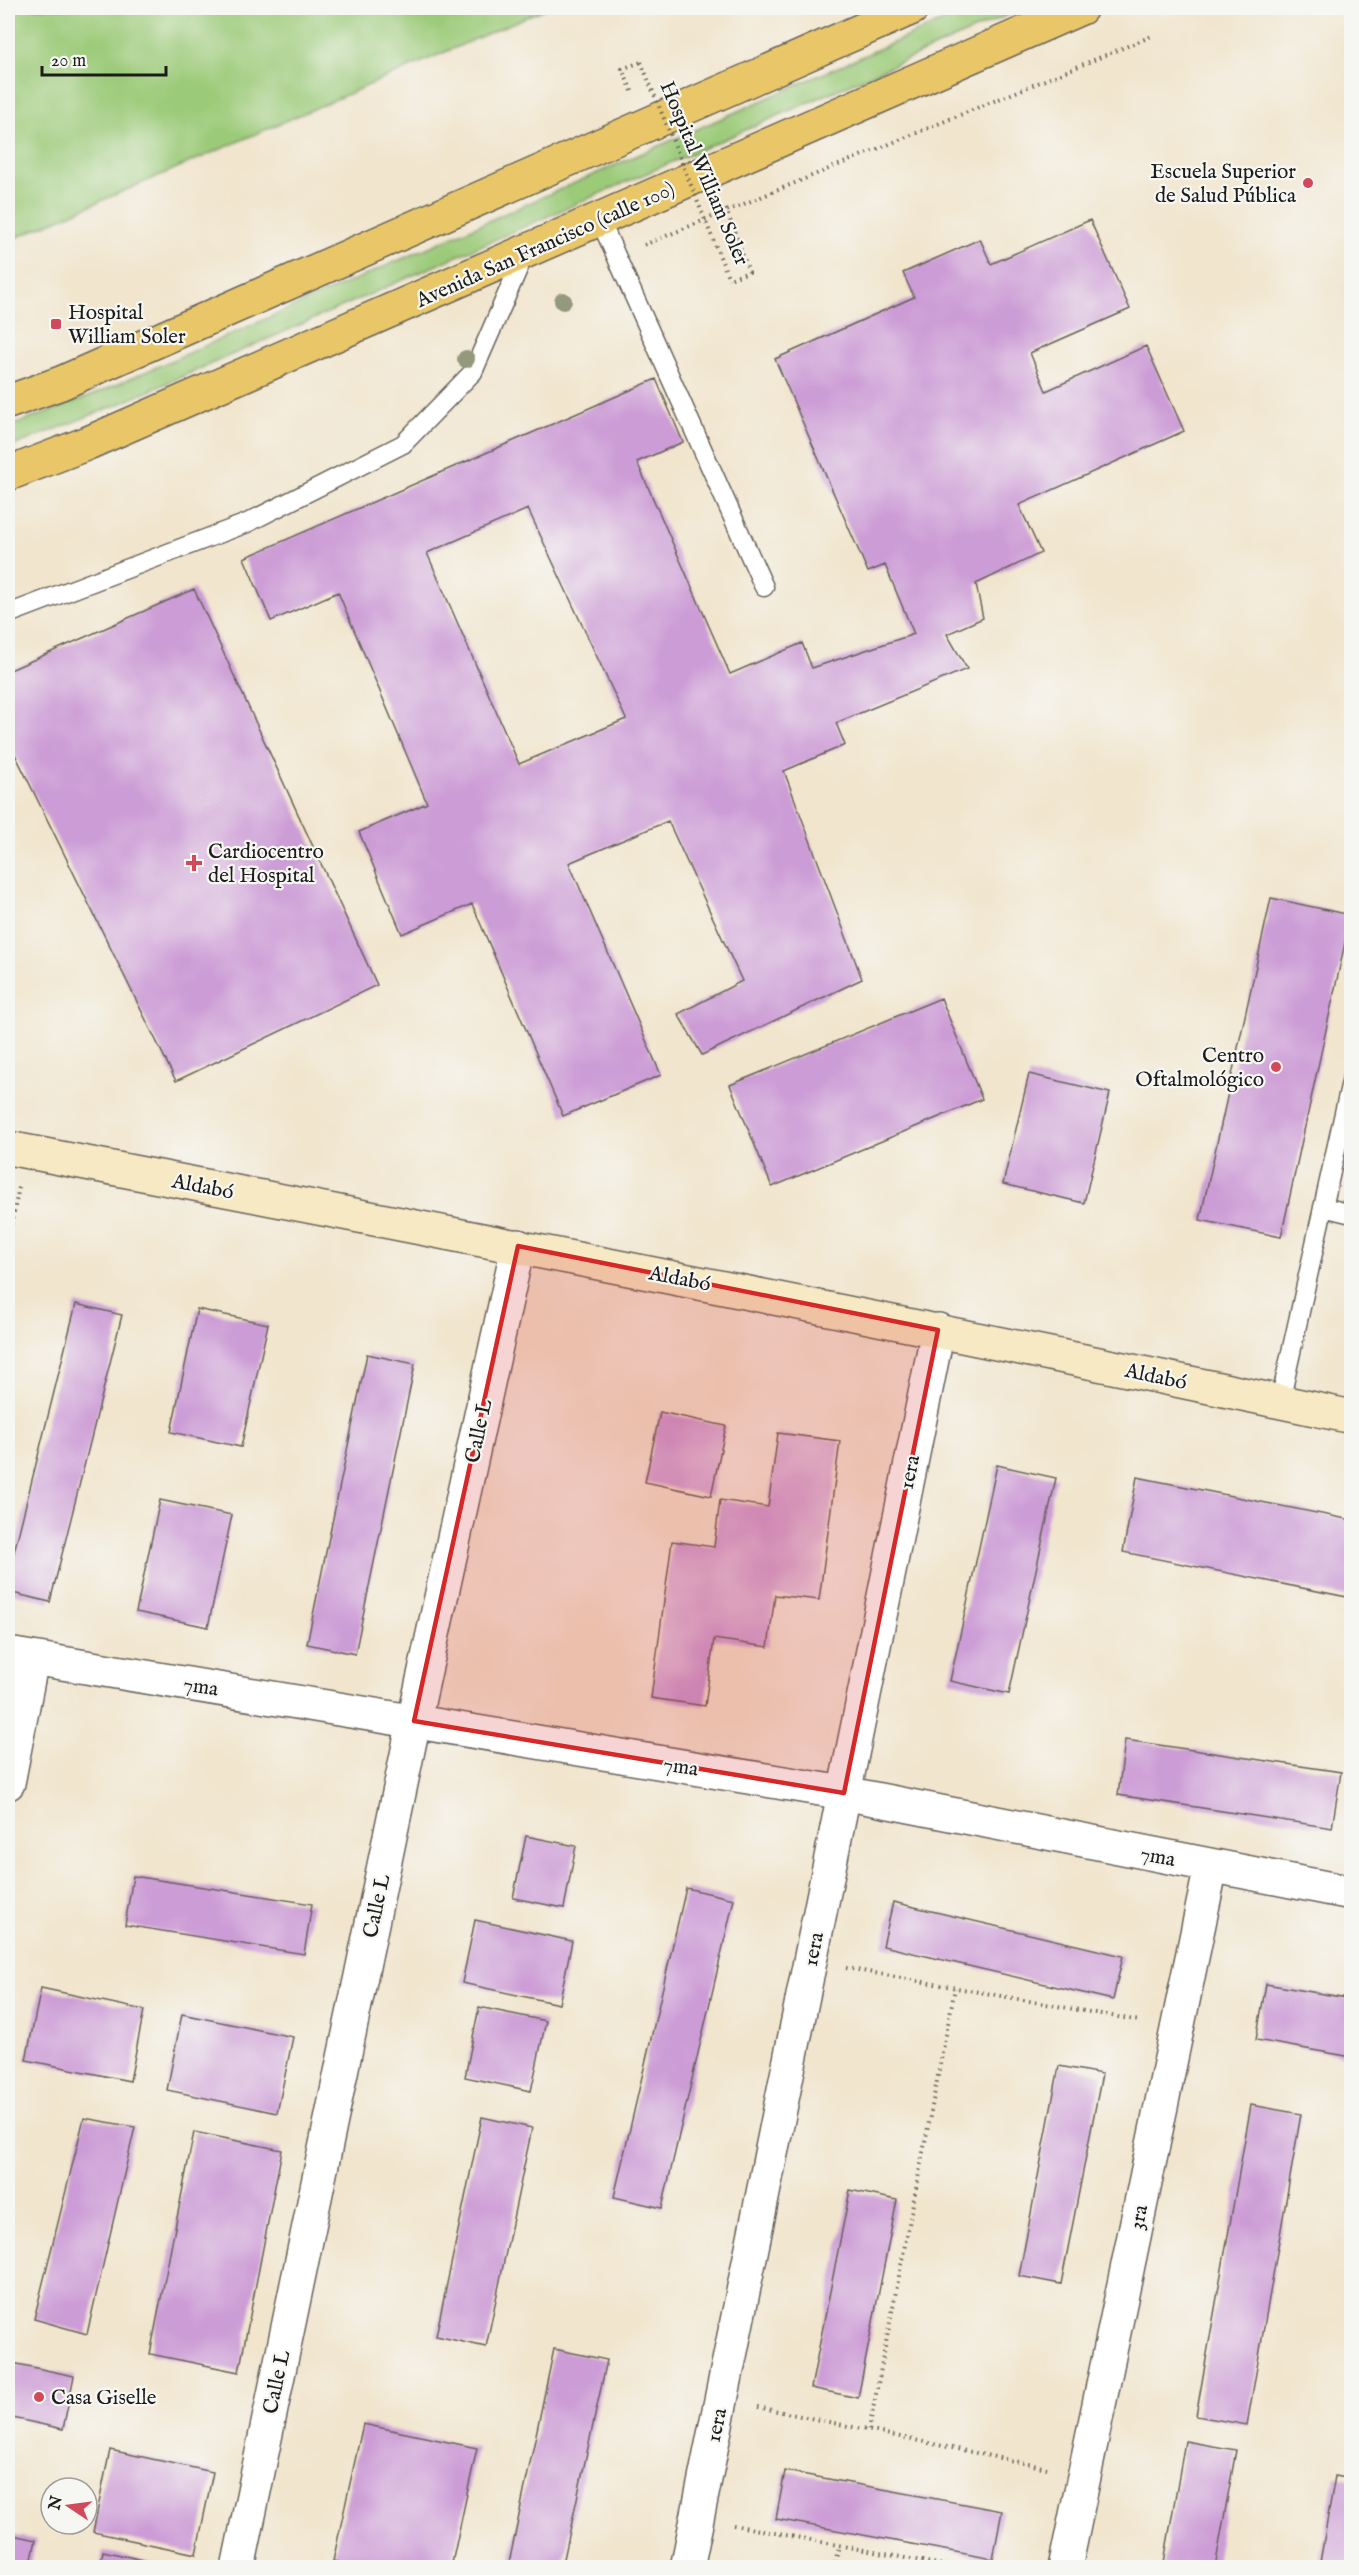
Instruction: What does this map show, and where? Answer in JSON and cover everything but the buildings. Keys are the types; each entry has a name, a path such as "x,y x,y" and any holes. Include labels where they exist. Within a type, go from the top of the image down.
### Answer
{"highway":[{"path":"8,402 61,383 912,8"},
{"name":"Avenida San Francisco (calle 100)","path":"8,474 88,443 1081,8"}],"main road":[{"name":"Aldabó","path":"17,1150 518,1246 938,1330 1352,1417"}],"street":[{"name":"Calle L","path":"238,2568 414,1721 518,1246"},
{"name":"1era","path":"687,2568 938,1330"},
{"name":"7ma","path":"20,1656 844,1793 1352,1893"},
{"path":"8,1783 20,1656"},
{"name":"3ra","path":"1065,2568 1210,1866"}],"lane":[{"path":"600,220 764,588"},
{"path":"8,614 247,523 403,444 473,372 525,252"},
{"path":"1280,1402 1352,1077"},
{"path":"1323,1207 1352,1214"}],"path":[{"path":"616,257 726,209 1152,36"},
{"name":"Hospital William Soler","path":"636,98 622,69 641,62 729,279 749,272 726,209"},
{"path":"8,1242 17,1150"},
{"path":"810,1962 1177,2027"},
{"path":"869,2430 955,1988"},
{"path":"722,2399 1084,2475"},
{"path":"697,2518 958,2568"},
{"path":"834,2568 839,2545"}],"highlighted area":[{"path":"518,1246 938,1330 844,1793 414,1721"}],"green space":[{"path":"8,8 547,8 8,241"},
{"path":"972,8 1024,8 119,404 8,448 8,427 93,395"}],"place":[{"name":"Escuela Superior de Salud Pública","path":"1308,183"},
{"name":"Hospital William Soler","path":"56,324"},
{"name":"Cardiocentro del Hospital","path":"194,863"},
{"name":"Centro Oftalmológico","path":"1276,1067"},
{"name":"Casa Giselle","path":"39,2397"}]}
